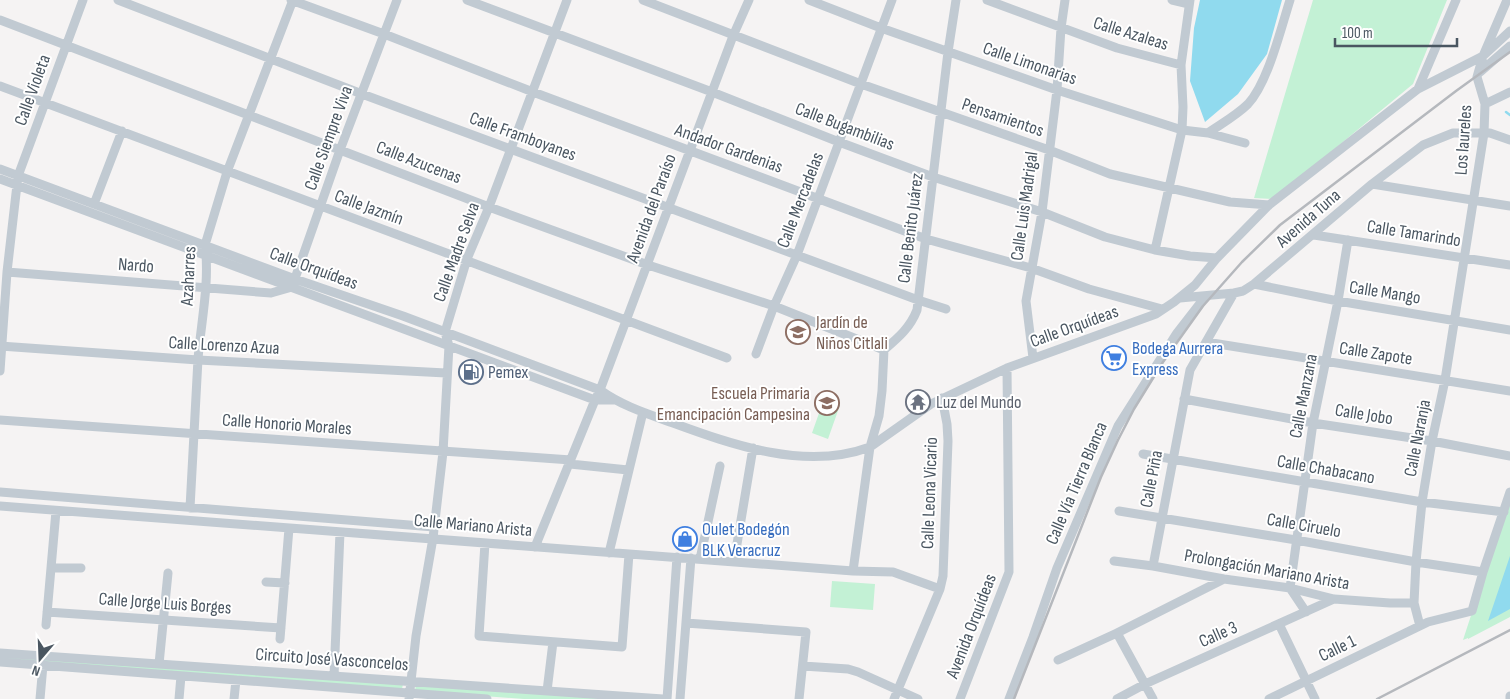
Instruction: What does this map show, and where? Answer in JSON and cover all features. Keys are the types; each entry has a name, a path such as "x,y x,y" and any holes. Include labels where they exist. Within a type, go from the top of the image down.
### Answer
{"street":[{"name":"Calle Violeta","path":"0,371 18,180 44,102 83,0"},
{"name":"Calle Framboyanes","path":"118,0 362,94 946,309"},
{"name":"Azaharres","path":"190,508 198,360 205,287 205,245 227,172 292,0"},
{"name":"Andador Gardenias","path":"292,0 926,239 1031,268 1089,289 1162,309"},
{"name":"Calle Siempre Viva","path":"293,283 340,150 397,0"},
{"name":"Calle Bugambilias","path":"467,0 933,177 1042,212 1105,237 1155,250 1217,258"},
{"name":"Calle Madre Selva","path":"445,332 467,259 490,207 567,0"},
{"name":"Pensamientos","path":"643,0 861,84 1110,174 1230,202 1269,205"},
{"name":"Avenida del Paraíso","path":"535,547 600,390 670,208 733,36 749,0"},
{"name":"Calle Limonarias","path":"809,0 881,28 1057,90 1182,130 1245,143"},
{"name":"Calle Mercadelas","path":"756,354 774,306 797,255 892,0"},
{"name":"Calle Benito Juárez","path":"884,350 907,329 914,317 918,300 956,0"},
{"name":"Calle Azaleas","path":"987,0 1117,48 1182,65"},
{"name":"Calle Luis Madrigal","path":"1033,358 1026,310 1031,268 1042,212 1048,150 1057,90 1061,28 1065,0"},
{"path":"1155,250 1182,130 1182,65 1189,2 1172,0"},
{"path":"1208,134 1248,104 1257,93 1290,0"},
{"path":"1418,89 1456,0"},
{"name":"Los laureles","path":"1464,257 1484,133 1484,104 1476,77 1507,0"},
{"name":"Calle Azucenas","path":"0,20 490,207 648,265 774,306 884,350"},
{"name":"Calle Orquídeas","path":"0,169 18,180 206,256 403,316 600,390 614,400 701,433 753,448 788,455 837,454 870,447 942,398 1007,368 1156,314 1195,286 1217,258 1269,205 1418,89 1483,56 1510,31"},
{"path":"1479,72 1510,46"},
{"name":"Calle Jazmín","path":"0,86 728,358"},
{"path":"1484,104 1510,92"},
{"path":"94,204 122,131"},
{"name":"Avenida Tuna","path":"1180,298 1205,297 1243,291 1314,235 1372,184 1423,145 1453,133 1484,133 1510,140"},
{"name":"Calle Orquídeas","path":"0,179 18,180 94,204 205,245 449,346 595,400 614,400"},
{"path":"1372,184 1510,206"},
{"name":"Calle Tamarindo","path":"1314,235 1510,265"},
{"name":"Calle Manzana","path":"1290,588 1313,423 1338,301 1348,240"},
{"name":"Calle Naranja","path":"1420,626 1414,603 1422,502 1445,380 1464,257"},
{"name":"Nardo","path":"8,272 271,292 293,283"},
{"name":"Calle Mango","path":"1254,284 1338,301 1510,330"},
{"path":"1184,399 1190,370 1234,293"},
{"name":"Calle Vía Tierra Blanca","path":"1009,699 1057,568 1118,426 1177,333 1205,297"},
{"path":"400,327 403,316"},
{"path":"409,696 416,636 433,538 443,452 449,346 445,332"},
{"name":"Calle Zapote","path":"1206,342 1510,391"},
{"name":"Calle Lorenzo Azua","path":"1,346 198,360 446,373"},
{"path":"853,571 870,447 879,416 884,350"},
{"name":"Avenida Orquídeas","path":"960,699 1008,579 1010,565 1007,368"},
{"name":"Calle Leona Vicario","path":"896,695 940,589 943,576 948,442 942,398"},
{"name":"Calle Jobo","path":"1184,399 1510,456"},
{"name":"Calle Piña","path":"1153,566 1184,399"},
{"path":"609,553 643,412"},
{"name":"Calle Honorio Morales","path":"0,420 570,462 628,470"},
{"path":"734,562 753,448"},
{"name":"Calle Chabacano","path":"1143,454 1422,502 1504,512"},
{"path":"680,699 686,623 696,558 720,466"},
{"name":"Calle Mariano Arista","path":"0,492 434,528"},
{"path":"1420,626 1428,622 1472,611 1482,572 1510,492"},
{"name":"Calle Mariano Arista","path":"0,506 609,553 853,571 893,572 940,589"},
{"path":"46,625 56,511"},
{"name":"Calle Ciruelo","path":"1119,511 1482,572"},
{"path":"280,639 289,528"},
{"path":"334,676 340,532"},
{"path":"484,543 480,636 553,642 622,647 629,554"},
{"path":"667,699 677,557"},
{"name":"Prolongación Mariano Arista","path":"1114,561 1290,588 1334,599 1414,603"},
{"path":"51,568 82,568"},
{"path":"159,664 168,573"},
{"path":"1058,660 1117,633 1224,579"},
{"path":"266,582 285,583"},
{"path":"1290,588 1306,612"},
{"name":"Calle 3","path":"1117,699 1145,684 1334,599"},
{"name":"Calle Jorge Luis Borges","path":"47,612 281,628"},
{"path":"686,623 806,632 799,699"},
{"path":"1279,624 1315,699"},
{"name":"Calle 1","path":"1269,699 1420,626"},
{"path":"1117,633 1153,699"},
{"path":"547,691 553,642"},
{"name":"Circuito José Vasconcelos","path":"0,653 662,699"},
{"name":"Circuito José Vasconcelos","path":"0,662 236,680 409,696 487,699"},
{"path":"40,699 43,665"},
{"path":"803,666 848,669 858,672 896,695 918,699"},
{"path":"179,699 180,676"},
{"path":"234,699 236,680"}],"green space":[{"path":"1313,0 1447,0 1413,84 1274,199 1254,198"},
{"path":"824,399 840,405 828,439 812,433"},
{"path":"1510,496 1510,617 1463,640"},
{"path":"832,581 875,584 873,610 830,607"},
{"path":"0,656 403,684 402,689 0,661"},
{"path":"416,684 618,699 524,699 415,691"}],"water":[{"path":"1200,0 1282,0 1267,54 1238,94 1205,122 1190,81 1194,28"},
{"path":"1510,556 1510,609 1488,621"}],"waterway":[{"path":"1506,112 1510,115"}],"railway":[{"path":"1014,699 1101,477 1118,440 1134,409 1163,362 1203,306 1242,262 1280,225 1510,52"},
{"path":"1377,699 1510,630"}],"place":[{"name":"Jardín de Niños Citlali","path":"798,332"},
{"name":"Bodega Aurrera Express","path":"1114,358"},
{"name":"Pemex","path":"471,372"},
{"name":"Luz del Mundo","path":"918,402"},
{"name":"Escuela Primaria Emancipación Campesina","path":"827,403"},
{"name":"Oulet Bodegón BLK Veracruz","path":"685,539"}]}
